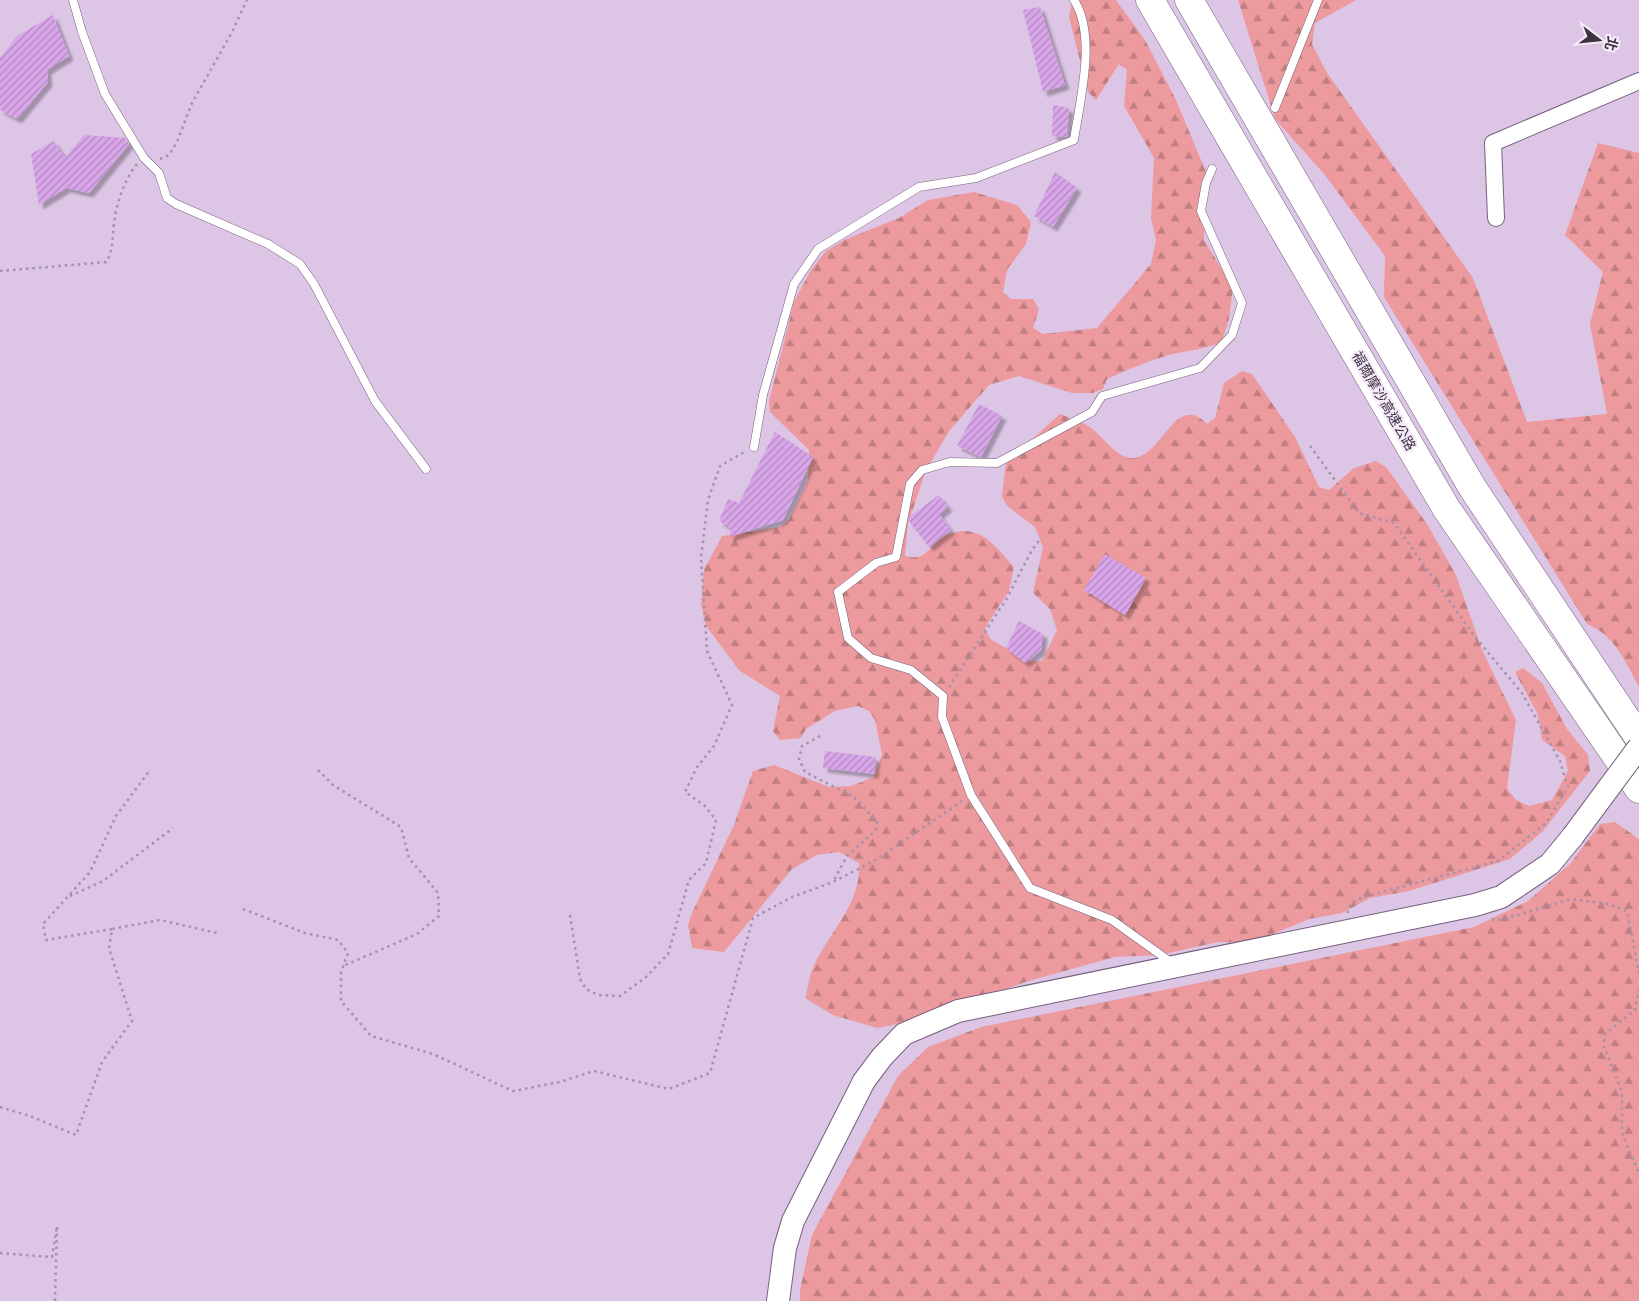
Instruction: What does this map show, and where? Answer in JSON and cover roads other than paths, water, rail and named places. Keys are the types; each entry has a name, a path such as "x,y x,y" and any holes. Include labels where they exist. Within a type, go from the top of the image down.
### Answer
{"highway":[{"name":"福爾摩沙高速公路","path":"1150,0 1446,508 1639,790"},
{"path":"1189,0 1472,487 1639,738"}],"street":[{"path":"1496,218 1493,143 1639,81"},
{"path":"778,1301 785,1248 793,1221 864,1081 882,1057 904,1034 958,1011 1339,934 1475,905 1501,897 1550,864 1639,747"}],"lane":[{"path":"73,0 104,94 144,158 159,173 167,198 176,204 268,244 300,264 314,284 375,401 426,469"},
{"path":"754,447 763,395 794,284 818,249 920,186 976,178 1074,140 1087,64 1080,10 1074,0"},
{"path":"1275,108 1318,0"},
{"path":"1177,966 1112,920 1030,888 971,795 942,717 943,696 911,670 871,658 848,638 838,592 876,563 896,557 910,484 922,470 950,462 997,463 1092,412 1102,396 1200,368 1232,335 1242,303 1200,211 1206,183 1212,169"}]}
